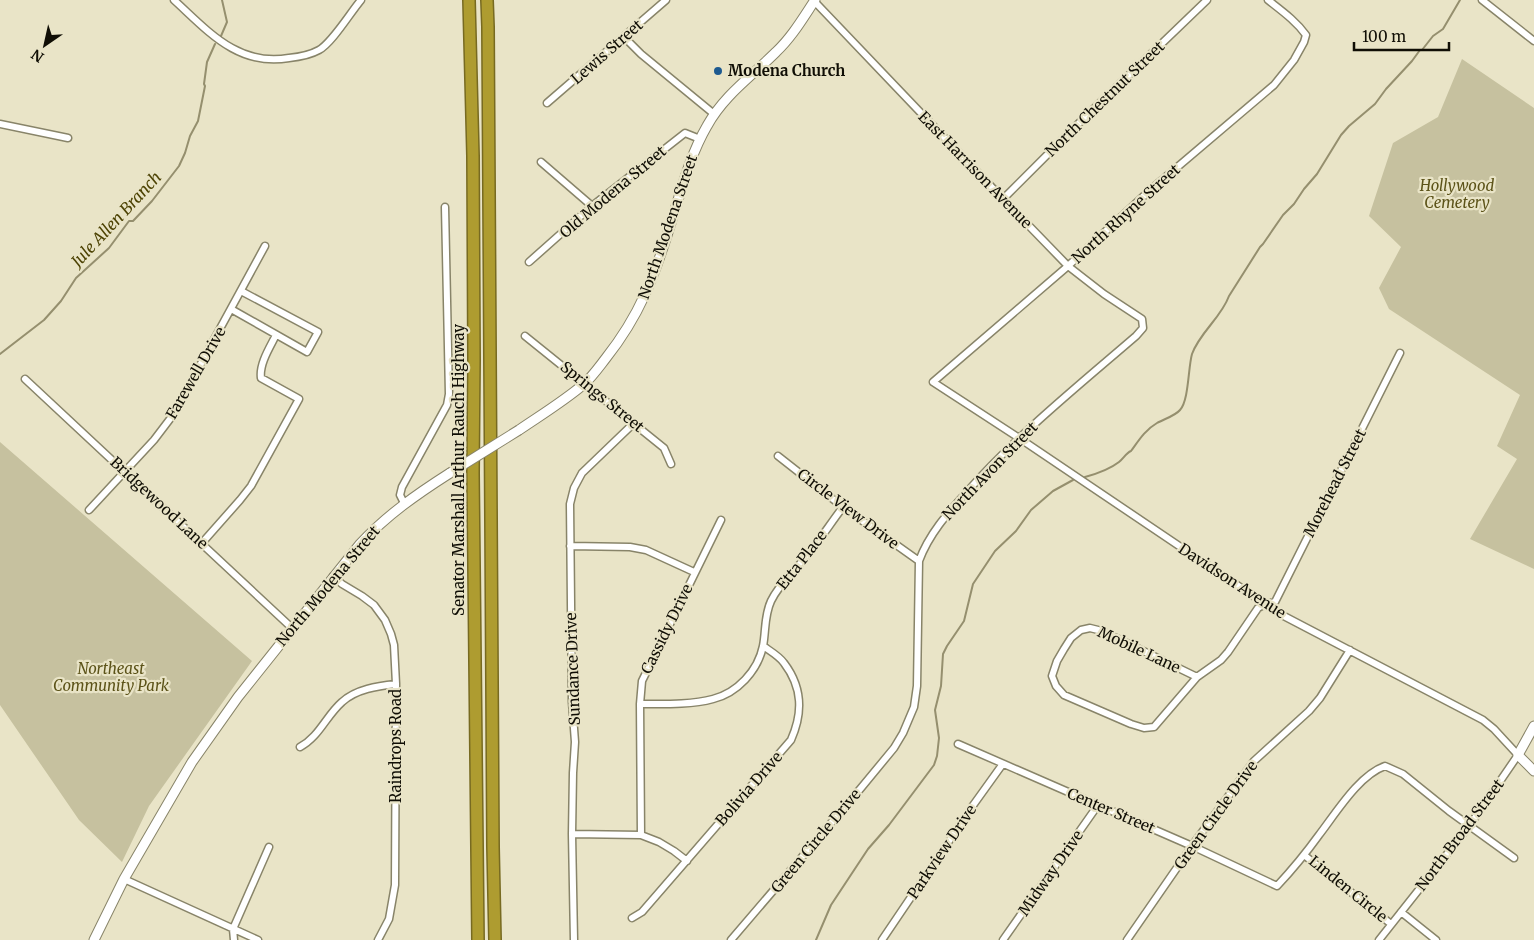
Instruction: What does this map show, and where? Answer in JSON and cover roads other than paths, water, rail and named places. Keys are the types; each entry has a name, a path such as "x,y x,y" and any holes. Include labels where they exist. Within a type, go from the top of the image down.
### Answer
{"highway":[{"name":"Senator Marshall Arthur Rauch Highway","path":"469,0 473,156 473,473 478,940"},
{"name":"Senator Marshall Arthur Rauch Highway","path":"487,0 495,940"}],"street":[{"path":"174,0 220,42 236,52 251,57 275,59 302,56 319,50 330,41 360,0"},
{"name":"Lewis Street","path":"548,103 666,0"},
{"name":"North Chestnut Street","path":"1003,199 1077,125 1208,0"},
{"name":"North Rhyne Street","path":"933,382 1068,266 1148,192 1274,85 1294,60 1306,35 1288,15 1268,0"},
{"path":"1482,0 1534,40"},
{"name":"East Harrison Avenue","path":"815,1 1068,266 1104,294 1142,319 1143,328"},
{"name":"North Modena Street","path":"94,940 124,879 192,762 238,697 333,576 375,528 404,503 554,407 585,384 628,330 643,302 653,277 688,168 700,139 714,114 735,89 778,50 815,1"},
{"path":"624,37 641,54 714,114"},
{"path":"0,124 68,138"},
{"name":"Old Modena Street","path":"529,262 592,206 685,133 700,139"},
{"path":"541,162 592,206"},
{"path":"404,503 400,495 402,487 447,405 449,394 445,208"},
{"name":"Farewell Drive","path":"89,510 154,440 174,415 265,246"},
{"path":"231,309 307,352 318,332 241,291"},
{"name":"North Avon Street","path":"911,714 917,686 919,562 924,546 936,527 974,483 1019,438 1143,328"},
{"path":"202,543 251,486 300,399 261,378 260,372 276,334"},
{"name":"Springs Street","path":"525,336 664,448 671,464"},
{"name":"Morehead Street","path":"1264,604 1276,602 1400,353"},
{"name":"Bridgewood Lane","path":"25,379 292,628"},
{"name":"Davidson Avenue","path":"933,382 1264,604 1298,624 1483,720 1534,771"},
{"name":"Sundance Drive","path":"574,940 572,773 575,742 572,702 570,504 574,488 582,474 634,423"},
{"name":"Circle View Drive","path":"778,456 843,507 919,562"},
{"name":"Etta Place","path":"640,704 683,703 713,699 726,694 743,683 755,667 763,646 766,617 772,600 781,584 805,559 843,507"},
{"name":"Cassidy Drive","path":"641,834 640,704 642,681 721,520"},
{"path":"570,546 630,547 646,550 694,572"},
{"name":"Raindrops Road","path":"333,576 374,606 385,620 392,634 394,645 396,684 395,885 389,919 378,940"},
{"name":"Mobile Lane","path":"1197,678 1102,631 1090,628 1081,630 1071,638 1057,661 1052,676 1056,686 1064,695 1131,724 1144,728 1154,727 1197,678 1228,652 1258,608 1264,604"},
{"name":"Bolivia Drive","path":"632,918 642,912 791,740 798,725 800,702 792,676 783,662 763,646"},
{"name":"Green Circle Drive","path":"1127,940 1254,761 1296,724 1320,698 1350,650"},
{"path":"300,747 309,742 342,701 362,690 396,684"},
{"name":"Green Circle Drive","path":"731,940 894,748 911,714"},
{"name":"North Broad Street","path":"1379,940 1470,825 1518,755 1534,726"},
{"name":"Center Street","path":"958,744 1263,879"},
{"name":"Parkview Drive","path":"882,940 1002,765"},
{"name":"Linden Circle","path":"1263,879 1278,886 1360,784 1376,769 1385,766 1403,774 1449,811 1470,825"},
{"name":"Midway Drive","path":"1003,940 1098,806"},
{"path":"1470,825 1514,858"},
{"path":"572,834 641,834 659,842 687,861"},
{"path":"234,940 233,929 269,847"},
{"name":"Linden Circle","path":"1304,855 1391,924"},
{"path":"124,879 258,940"},
{"path":"1401,912 1436,940"}],"waterway":[{"name":"Jule Allen Branch","path":"221,36 227,22 222,0"},
{"path":"1085,477 1103,471 1119,462 1149,429 1180,410 1185,399 1192,354 1260,247 1283,215 1317,174 1341,135 1375,104 1420,50 1433,36 1443,29 1460,0"},
{"name":"Jule Allen Branch","path":"0,354 44,320 61,301 76,278 109,248 129,221 133,221 152,201 179,166 190,136 198,121 205,86 207,62 215,44"},
{"path":"816,940 831,905 868,849 889,825 934,765 939,738 935,710 941,686 943,654 964,621 973,584 995,551 1016,531 1031,510 1053,491 1073,480"}],"place":[{"name":"Modena Church","path":"718,71"}],"park label":[{"name":"Hollywood Cemetery","path":"1457,194"},
{"name":"Northeast Community Park","path":"111,678"}]}
